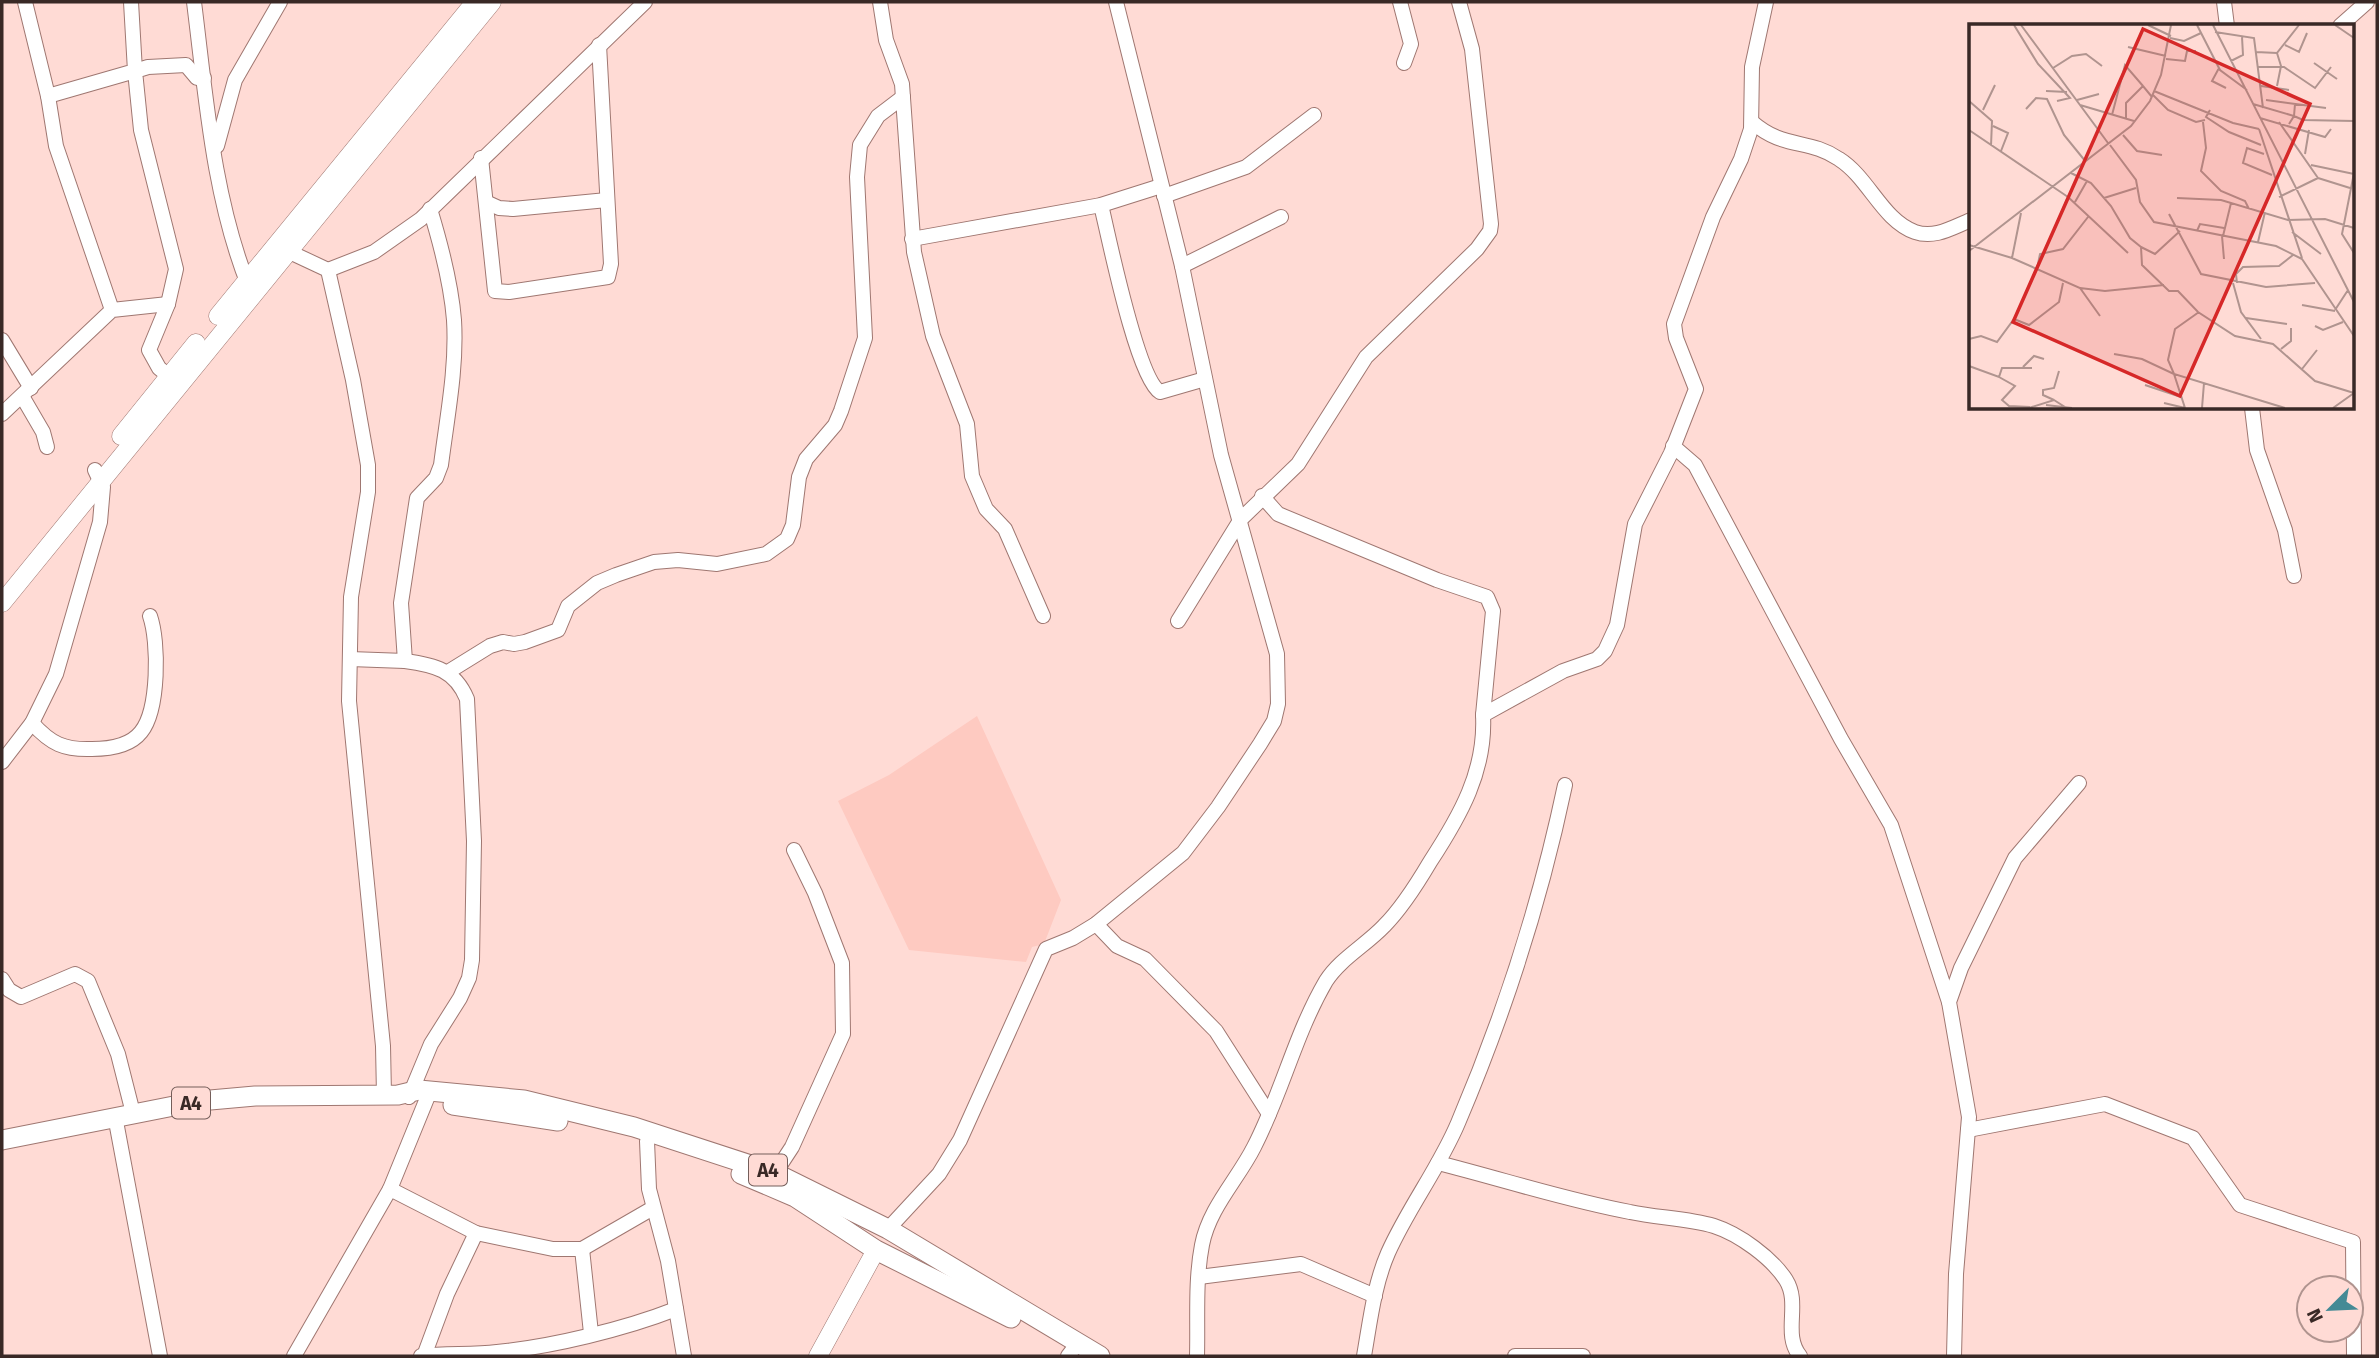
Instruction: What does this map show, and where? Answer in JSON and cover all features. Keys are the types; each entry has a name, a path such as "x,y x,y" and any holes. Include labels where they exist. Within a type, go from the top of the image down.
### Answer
{"highway":[{"name":"A4","path":"410,1096 540,1117 647,1142 866,1219 888,1229 909,1255"},
{"name":"A4","path":"2,1140 124,1115 230,1098 410,1096 524,1100 596,1117 775,1173 797,1193 876,1250 909,1255 998,1303 1074,1352 1100,1356"},
{"path":"855,1237 866,1219"}],"main road":[{"path":"468,20 475,2"},
{"path":"2,603 173,379 468,20 492,2"},
{"path":"2,587 98,475"},
{"path":"818,1356 876,1250"}],"street":[{"path":"25,2 48,96 56,146 112,310"},
{"path":"131,2 141,130 176,269 168,304 149,350 159,368 173,379"},
{"path":"194,2 215,154 228,220 249,288"},
{"path":"215,154 235,80 281,2"},
{"path":"282,249 328,270 396,240 645,2"},
{"path":"880,2 886,40 903,97 912,239 933,336 967,424 972,476 986,509 1005,529 1044,616"},
{"path":"888,1229 939,1174 960,1140 1046,949 1073,938 1096,924 1183,853 1218,807 1273,721 1280,680 1277,654 1221,455 1182,266 1116,2"},
{"path":"1400,2 1410,34 1405,63"},
{"path":"1178,621 1241,519 1298,464 1366,356 1477,249 1490,231 1487,169 1472,49 1459,2"},
{"path":"1483,715 1563,671 1597,659 1605,651 1617,625 1635,524 1674,446 1697,384 1675,338 1674,324 1713,217 1741,159 1752,122 1752,66 1766,2"},
{"path":"2224,2 2227,24"},
{"path":"2342,24 2367,2"},
{"path":"481,158 488,203 492,286 495,291 501,293 608,277 611,264 598,45"},
{"path":"48,96 148,67 186,65 197,78 204,78"},
{"path":"448,672 490,646 503,642 525,642 558,630 568,606 597,583 615,575 654,562 678,560 718,564 766,554 787,539 793,525 799,477 806,459 835,425 864,338 857,177 860,145 878,116 903,97"},
{"path":"912,239 1101,205 1163,191 1246,167 1314,114"},
{"path":"1752,122 1776,140 1822,149 1840,159 1862,178 1891,216 1915,232 1936,235 1969,221"},
{"path":"488,203 499,208 513,209 607,200"},
{"path":"1101,205 1131,325 1150,383 1160,392 1205,379"},
{"path":"405,661 401,603 417,498 436,478 441,465 452,374 454,322 451,291 430,209"},
{"path":"1182,266 1281,217"},
{"path":"328,270 353,380 368,465 368,492 351,597 349,701 383,1046 410,1096"},
{"path":"2,414 112,310 168,304"},
{"path":"2,340 43,432 47,447"},
{"path":"2252,410 2257,450 2285,530 2294,576"},
{"path":"1674,446 1695,465 1841,739 1891,825 1950,1002 1961,1054 1969,1117 1952,1356"},
{"path":"2,762 32,723 56,674 97,533 103,497 98,475"},
{"path":"1197,1356 1199,1277 1206,1231 1223,1197 1254,1148 1298,1038 1328,979 1401,907 1459,816 1478,770 1493,611 1487,597 1437,580 1279,514 1262,496"},
{"path":"32,723 48,740 61,747 77,750 116,747 140,734 148,721 156,664 155,630 150,616"},
{"path":"295,1356 390,1189 410,1096 431,1044 460,998 469,978 472,960 474,841 470,715 462,687 443,668 405,661 350,659"},
{"path":"1950,1002 1961,968 2015,858 2078,783"},
{"path":"1364,1356 1374,1296 1387,1256 1465,1107 1522,946 1565,785"},
{"path":"775,1173 792,1147 843,1034 842,963 815,893 794,850"},
{"path":"1096,924 1117,946 1145,960 1216,1031 1269,1114"},
{"path":"2,979 9,989 21,997 75,974 80,974 88,981 118,1054 124,1115 160,1356"},
{"path":"1968,1130 2105,1104 2193,1138 2240,1205 2353,1242 2354,1356"},
{"path":"647,1142 647,1173 653,1208 668,1261 684,1356"},
{"path":"1438,1163 1630,1212 1714,1226 1738,1237 1786,1280 1792,1298 1790,1333 1794,1348 1800,1356"},
{"path":"390,1189 476,1233 530,1246 582,1249 653,1208"},
{"path":"476,1233 447,1294 423,1356 498,1352 636,1322 676,1308"},
{"path":"582,1249 591,1333"},
{"path":"1199,1277 1301,1264 1374,1296"},
{"path":"1515,1356 1583,1356"}],"shaded area":[{"path":"977,716 1061,900 1044,944 1032,947 1026,962 909,950 838,801 889,775"}]}
